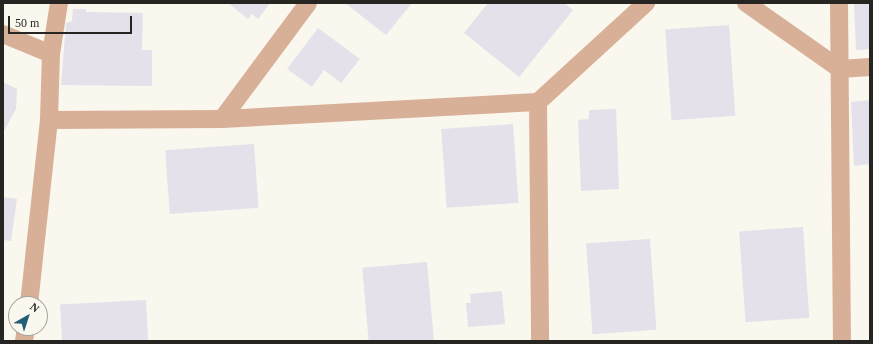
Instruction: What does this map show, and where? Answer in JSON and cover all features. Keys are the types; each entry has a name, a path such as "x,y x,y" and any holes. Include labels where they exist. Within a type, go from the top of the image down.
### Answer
{"street":[{"path":"30,296 49,120 51,54 59,3"},
{"path":"222,119 308,3"},
{"path":"49,120 222,119 538,102 646,3"},
{"path":"746,3 840,69 870,67"},
{"path":"840,3 842,341"},
{"path":"3,34 51,54"},
{"path":"538,102 540,341"}],"building":[{"path":"228,3 270,3 258,19 252,14 248,19"},
{"path":"345,3 412,3 386,35"},
{"path":"488,3 564,3 573,10 519,77 464,33"},
{"path":"854,3 870,3 870,49 856,50"},
{"path":"73,9 86,9 86,12 143,13 142,50 152,50 152,86 61,85 66,23 72,21"},
{"path":"729,25 735,116 672,120 665,29"},
{"path":"318,28 360,59 341,83 324,70 312,87 287,69"},
{"path":"3,82 17,89 16,109 3,133"},
{"path":"870,100 870,164 854,166 851,102"},
{"path":"616,109 619,189 581,191 578,120 589,119 589,110"},
{"path":"513,124 519,203 447,208 441,129"},
{"path":"254,144 258,208 170,214 165,150"},
{"path":"3,197 17,199 11,241 3,240"},
{"path":"803,227 809,318 746,322 739,231"},
{"path":"650,239 656,330 593,334 586,243"},
{"path":"427,262 434,340 369,341 362,268"},
{"path":"502,291 505,324 468,327 466,303 471,303 470,294"},
{"path":"146,300 148,341 62,341 60,305"}]}
